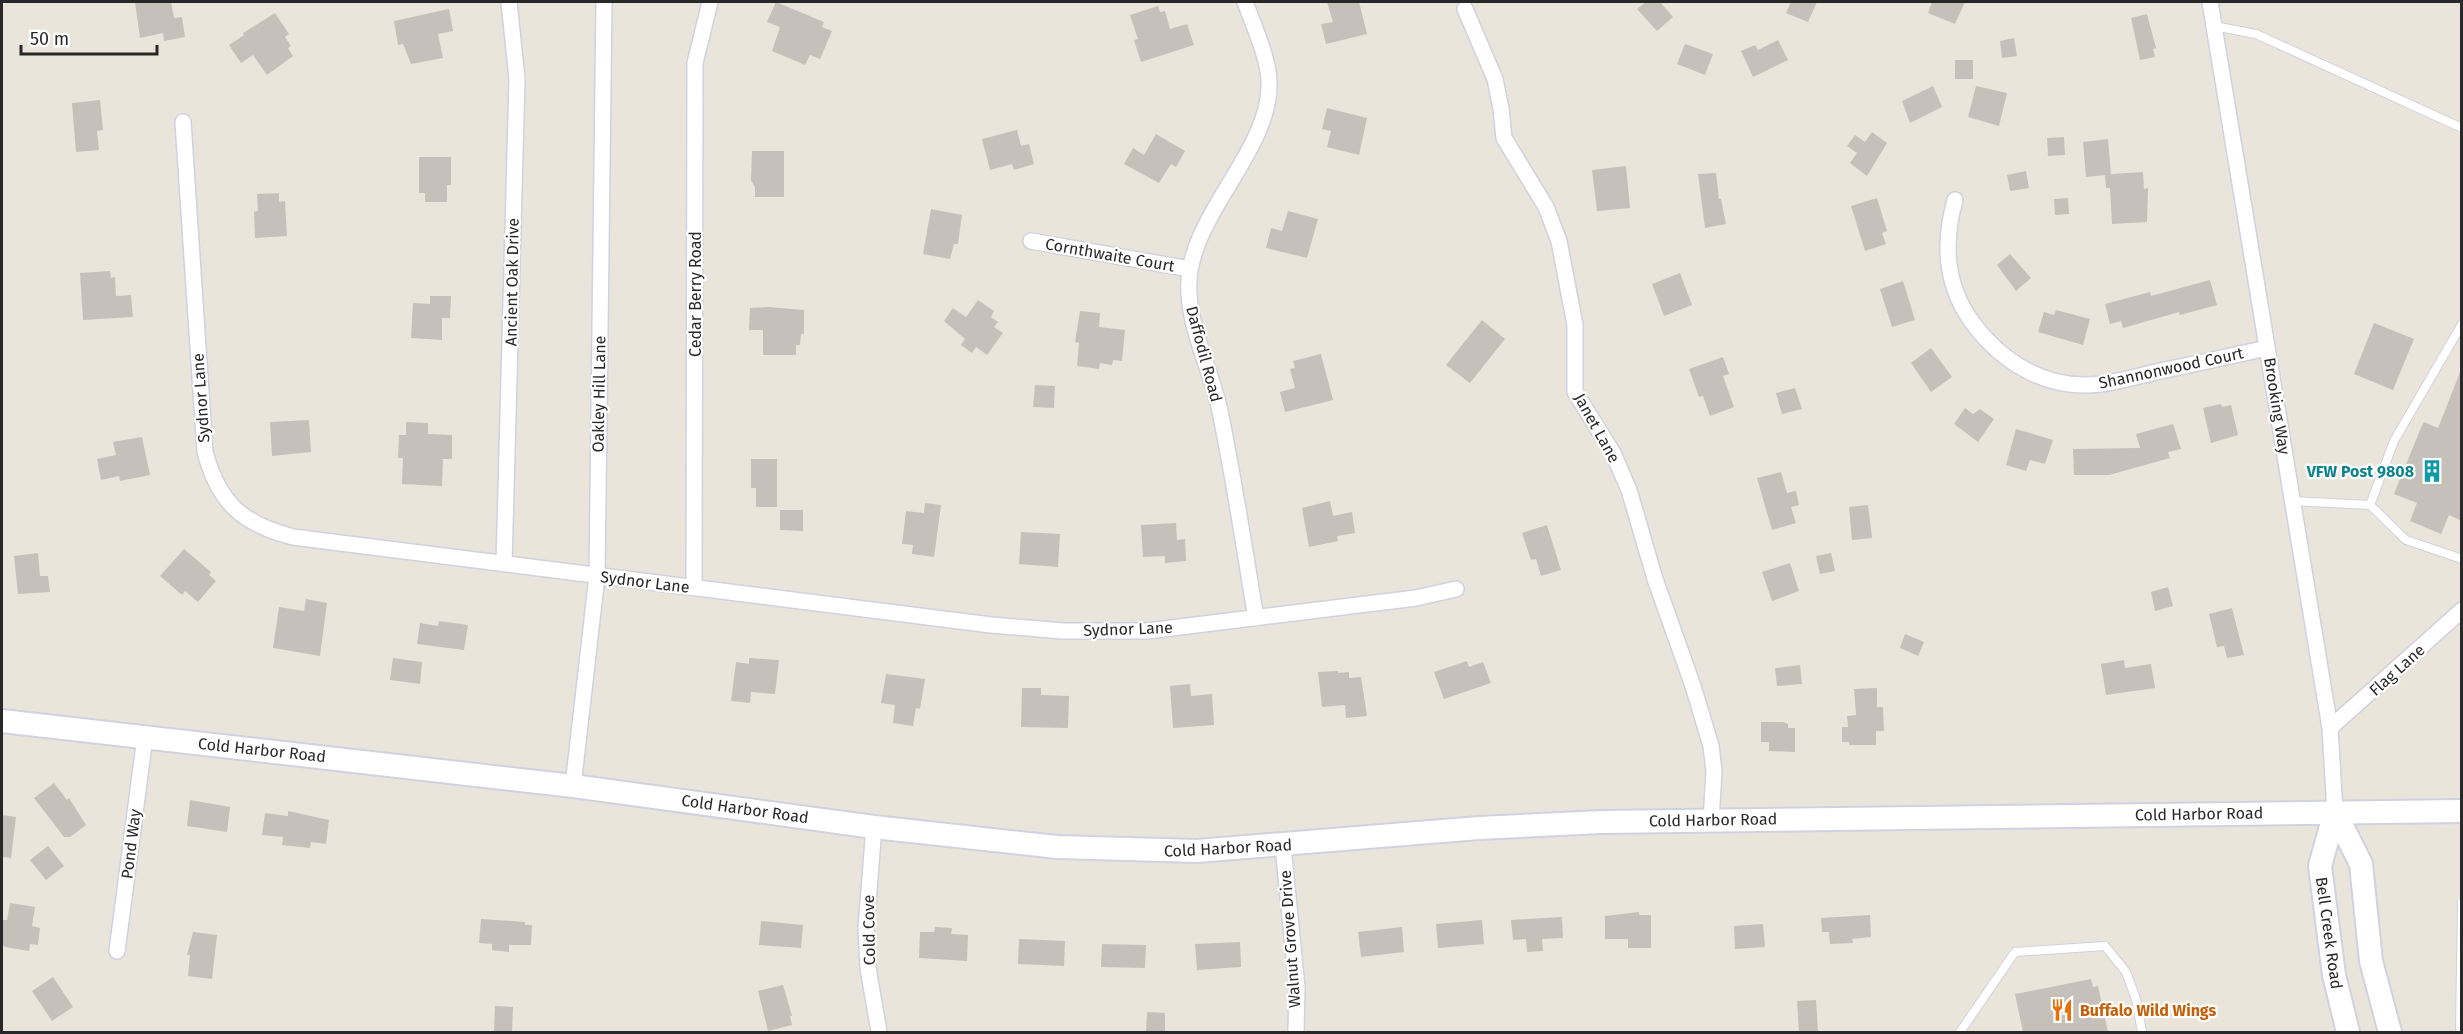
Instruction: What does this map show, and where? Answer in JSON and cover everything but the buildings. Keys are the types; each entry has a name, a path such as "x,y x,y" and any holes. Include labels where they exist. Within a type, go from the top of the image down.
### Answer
{"main road":[{"name":"Cold Harbor Road","path":"2,721 573,786 874,828 1046,846 1142,852 1282,846 1479,828 1711,821 2462,811"},
{"name":"Bell Creek Road","path":"2335,812 2320,866 2334,975 2348,1032"},
{"path":"2335,812 2361,864 2371,961 2390,1032"}],"street":[{"name":"Ancient Oak Drive","path":"504,564 517,79 509,2"},
{"name":"Oakley Hill Lane","path":"573,786 597,576 604,2"},
{"name":"Cedar Berry Road","path":"694,588 695,63 710,2"},
{"name":"Daffodil Road","path":"1245,2 1269,77 1268,106 1257,133 1211,218 1190,269 1189,293 1219,406 1256,618"},
{"name":"Brooking Way","path":"2210,2 2330,728 2335,812"},
{"name":"Janet Lane","path":"1465,9 1495,80 1504,138 1546,207 1559,241 1575,325 1575,392 1613,453 1629,490 1656,579 1693,686 1711,746 1714,771 1711,821"},
{"name":"Sydnor Lane","path":"183,122 203,439 210,469 229,503 245,519 255,524 293,537 990,625 1063,631 1147,631 1416,598 1456,589"},
{"name":"Shannonwood Court","path":"1955,200 1949,222 1947,245 1948,268 1955,290 1965,311 1997,351 2037,376 2059,382 2101,384 2267,348"},
{"name":"Cornthwaite Court","path":"1031,241 1190,269"},
{"name":"Flag Lane","path":"2330,728 2462,610"},
{"name":"Pond Way","path":"117,951 145,737"},
{"name":"Cold Cove","path":"874,828 866,928 868,968 879,1032"},
{"name":"Walnut Grove Drive","path":"1282,846 1297,987 1296,1032"}],"lane":[{"path":"2214,26 2256,34 2462,128"},
{"path":"2370,505 2394,441 2462,324"},
{"path":"2292,501 2370,505 2406,540 2462,560"},
{"path":"2460,1032 2462,902"},
{"path":"1960,1032 2015,952 2105,946 2126,972 2136,999 2142,1032"}],"place":[{"name":"VFW Post 9808","path":"2432,471"},
{"name":"Buffalo Wild Wings","path":"2062,1010"}]}
